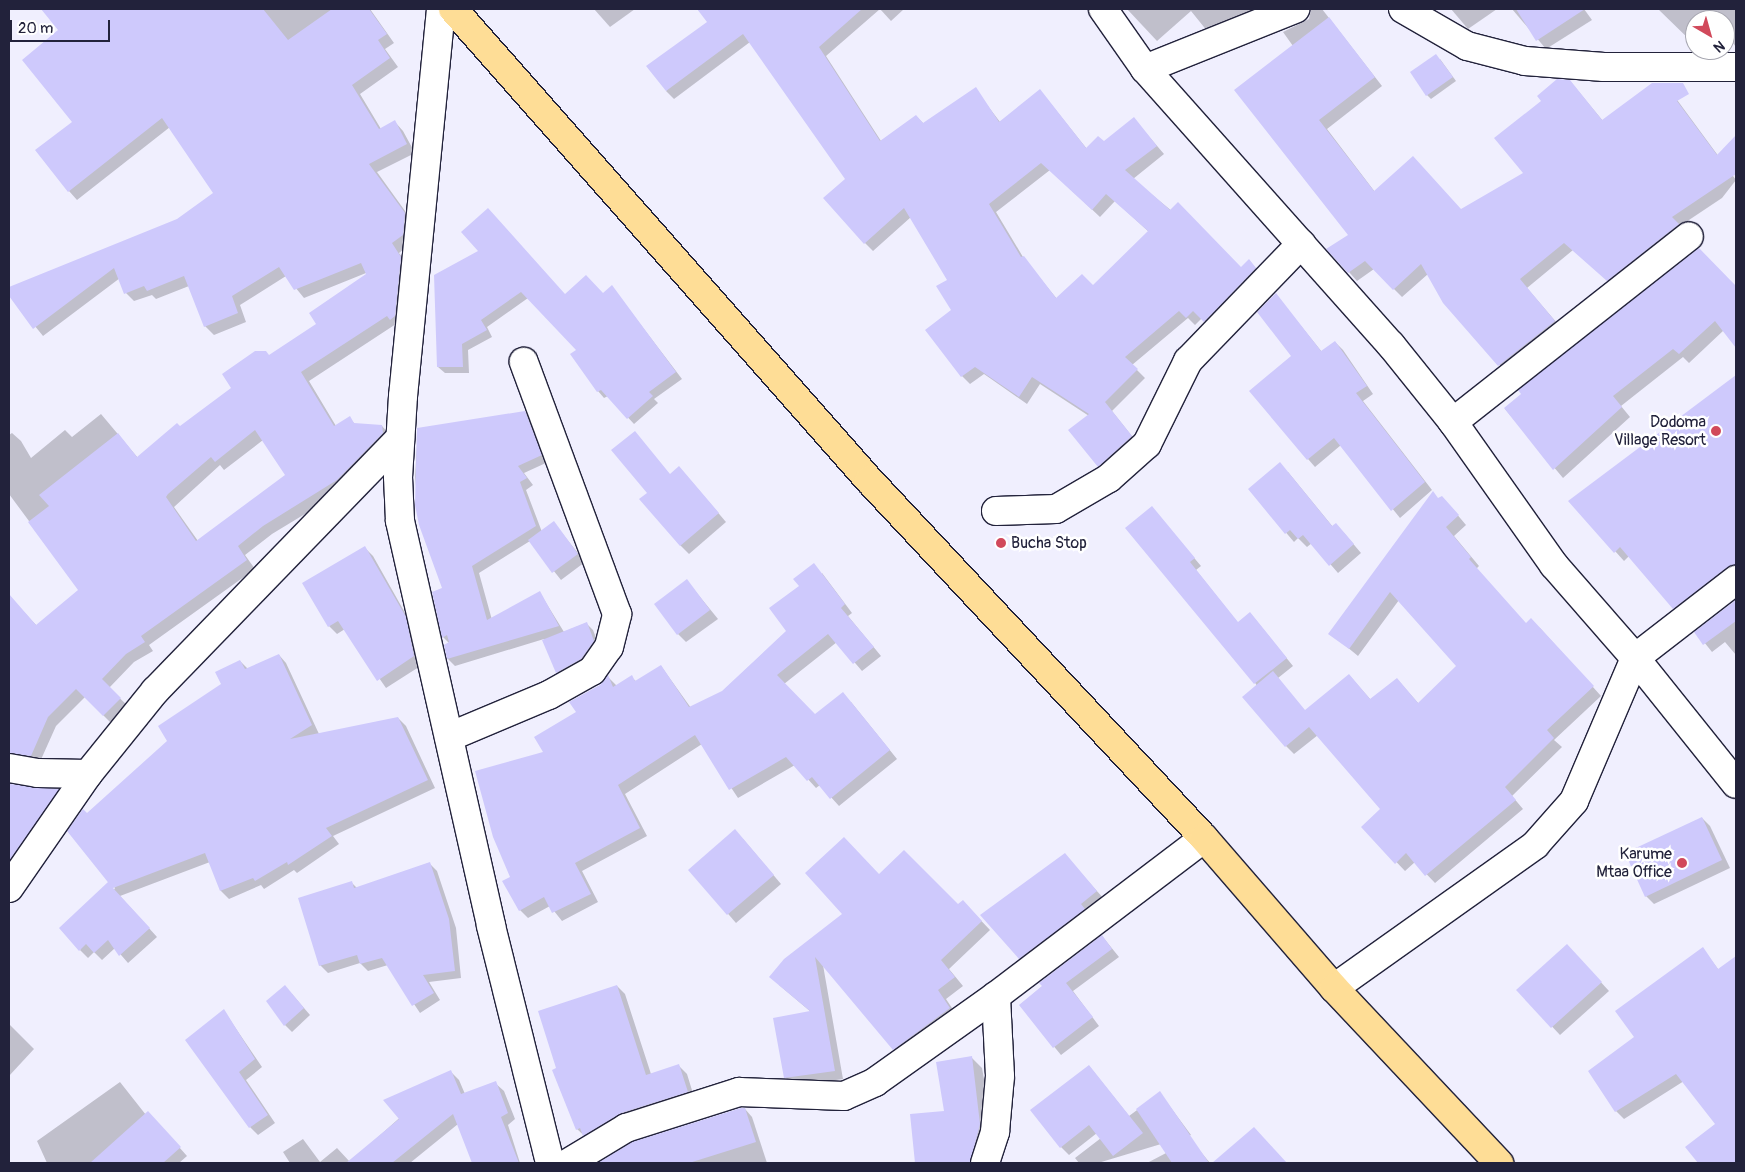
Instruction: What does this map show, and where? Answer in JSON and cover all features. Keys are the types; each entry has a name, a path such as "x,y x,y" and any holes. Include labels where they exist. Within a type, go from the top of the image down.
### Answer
{"highway":[{"path":"453,9 870,480 1204,838 1334,988 1499,1163"}],"street":[{"path":"441,9 400,438 400,521 491,926 550,1163"},
{"path":"1103,9 1145,68 1391,345 1453,422 1554,565 1635,658 1736,784"},
{"path":"1145,68 1295,9"},
{"path":"1403,9 1467,46 1526,61 1604,67 1736,67"},
{"path":"1453,422 1689,236"},
{"path":"996,511 1056,509 1109,478 1146,444 1188,361 1301,244"},
{"path":"449,736 549,695 592,671 609,647 617,614 524,362"},
{"path":"9,888 88,774 155,691 400,438"},
{"path":"1334,988 1535,845 1574,801 1635,658 1736,580"},
{"path":"9,768 38,773 88,774"},
{"path":"568,1163 626,1128 739,1092 844,1096 875,1082 996,996 1204,838"},
{"path":"985,1163 995,1132 1000,1076 996,996"}],"building":[{"path":"41,9 263,9 288,40 332,9 369,9 387,34 378,40 390,58 352,85 379,129 395,120 407,144 369,164 405,213 403,235 392,243 401,257 395,316 390,320 387,316 301,372 334,426 350,416 354,423 382,425 383,433 337,480 263,526 238,546 247,560 141,636 145,642 126,654 102,679 121,698 103,716 76,689 48,717 31,756 9,753 9,594 36,625 78,590 28,522 49,506 39,495 118,433 137,457 177,423 180,426 231,388 222,374 255,351 266,351 269,355 316,324 309,313 366,274 361,263 294,290 279,267 232,296 238,313 204,327 184,276 147,291 144,286 124,294 114,268 33,329 9,296 9,287 177,219 213,193 162,118 68,192 35,150 72,122 22,60 58,30","holes":["255,430 285,475 196,541 166,497 211,457 215,462"]},
{"path":"697,9 862,9 819,47 880,141 916,115 923,123 976,87 999,122 1040,89 1086,148 1098,136 1104,141 1134,117 1157,146 1125,170 1170,210 1178,202 1241,267 1249,259 1256,268 1204,322 1193,311 1186,318 1179,311 1125,357 1138,369 1105,402 1132,436 1098,467 1068,430 1089,414 1032,377 1019,397 975,367 961,377 925,330 951,310 936,286 947,280 904,208 864,244 823,198 845,179 743,34 666,91 646,66 707,22","holes":["1041,163 1092,210 1106,194 1148,231 1093,285 1082,274 1056,298 1024,256 1021,257 989,204"]},
{"path":"1516,9 1585,9 1536,41"},
{"path":"1329,17 1375,77 1319,120 1374,191 1413,156 1461,209 1523,173 1494,138 1541,101 1537,96 1557,79 1570,80 1602,120 1652,83 1683,83 1689,94 1677,101 1717,155 1736,135 1736,174 1672,217 1679,224 1607,281 1564,243 1520,279 1555,321 1498,366 1443,303 1421,264 1393,290 1365,261 1348,273 1326,249 1348,235 1234,90"},
{"path":"1436,54 1453,77 1426,96 1410,72"},
{"path":"488,208 565,294 586,275 603,293 612,285 676,372 649,392 653,396 627,419 601,390 597,392 570,354 576,350 521,292 481,320 487,330 462,344 463,367 437,367 434,275 478,251 461,232"},
{"path":"1699,248 1736,286 1736,348 1715,321 1679,354 1673,349 1613,396 1622,407 1553,470 1504,408 1521,394 1518,390"},
{"path":"1276,293 1321,351 1335,341 1367,386 1356,393 1425,482 1391,511 1334,438 1307,460 1249,391 1291,356 1257,312"},
{"path":"1736,375 1736,565 1726,568 1673,609 1620,547 1614,553 1568,501"},
{"path":"525,411 542,455 518,466 527,478 520,482 536,526 472,566 487,620 540,591 559,626 447,659 444,645 449,642 447,635 442,638 432,592 442,588 419,525 415,505 417,428"},
{"path":"635,431 670,474 679,466 719,513 680,546 639,499 647,493 611,450"},
{"path":"1280,462 1332,526 1336,523 1354,544 1329,566 1303,535 1298,539 1290,530 1285,534 1248,489"},
{"path":"1433,491 1438,498 1442,496 1459,515 1446,527 1471,557 1469,559 1526,623 1531,618 1594,686 1547,730 1554,738 1505,787 1516,800 1425,876 1406,853 1395,864 1361,827 1380,809 1309,727 1285,747 1242,697 1273,671 1305,710 1349,674 1370,699 1397,678 1418,703 1456,666 1390,592 1349,649 1328,634"},
{"path":"1152,506 1195,558 1190,562 1238,622 1250,612 1287,658 1254,684 1125,528"},
{"path":"554,521 578,554 552,573 528,540"},
{"path":"365,546 406,617 414,656 377,681 338,621 328,627 302,583"},
{"path":"814,563 845,604 841,608 874,647 853,664 828,634 777,675 815,714 843,692 890,750 830,799 812,777 807,781 786,757 729,790 695,735 618,785 640,828 575,863 591,894 552,913 544,897 519,911 502,881 510,877 493,837 475,771 543,752 534,737 576,712 569,702 600,685 608,675 613,687 632,675 635,681 661,665 689,707 722,691 786,631 769,608 799,586 793,579"},
{"path":"687,579 710,610 677,635 654,604"},
{"path":"1736,600 1736,621 1703,645 1694,632"},
{"path":"587,622 594,641 581,659 556,673 542,640"},
{"path":"279,654 312,725 290,739 398,717 428,780 326,828 332,836 288,865 287,862 255,881 253,878 220,891 205,853 113,888 150,928 119,956 108,940 94,953 86,944 79,951 59,928 108,882 67,831 83,809 87,813 167,741 158,726 221,684 215,672 240,660 245,669"},
{"path":"9,784 59,789 9,861"},
{"path":"1702,817 1722,860 1645,897 1625,853"},
{"path":"735,829 774,875 727,915 688,870"},
{"path":"844,837 879,874 904,850 958,904 963,900 982,921 941,960 955,977 938,990 950,1008 893,1050 815,957 835,1071 784,1078 773,1018 810,1011 769,977 784,959 842,914 805,873"},
{"path":"1065,853 1097,891 1081,904 1085,909 1019,959 980,915"},
{"path":"430,862 449,919 455,971 423,975 434,993 412,1006 382,958 360,964 357,955 319,966 298,898 352,881 354,888"},
{"path":"1102,935 1112,949 1066,983 1093,1017 1053,1048 1019,1005 1042,986 1039,983"},
{"path":"1567,944 1602,982 1551,1028 1516,990"},
{"path":"1703,947 1718,969 1736,956 1736,1163 1698,1163 1685,1147 1715,1124 1676,1074 1615,1112 1588,1071 1634,1037 1615,1011"},
{"path":"285,985 304,1008 284,1026 266,1001"},
{"path":"617,985 646,1075 679,1064 688,1092 621,1113 583,1136 580,1128 576,1130 552,1070 556,1068 538,1011"},
{"path":"224,1009 255,1059 239,1072 268,1115 249,1128 185,1040"},
{"path":"972,1056 980,1124 970,1163 915,1163 910,1114 944,1111 936,1062"},
{"path":"1089,1065 1143,1133 1113,1156 1089,1125 1060,1148 1030,1110"},
{"path":"451,1070 461,1094 496,1081 508,1113 501,1117 519,1163 472,1163 453,1114 392,1163 346,1163 399,1119 383,1100"},
{"path":"1160,1091 1209,1163 1172,1163 1136,1109"},
{"path":"745,1108 756,1142 689,1163 598,1163 632,1142"},
{"path":"148,1111 181,1147 163,1163 90,1163"},
{"path":"1254,1127 1287,1163 1212,1163"}],"place":[{"name":"Dodoma Village Resort","path":"1716,431"},
{"name":"Bucha Stop","path":"1001,543"},
{"name":"Karume Mtaa Office","path":"1682,863"}]}
